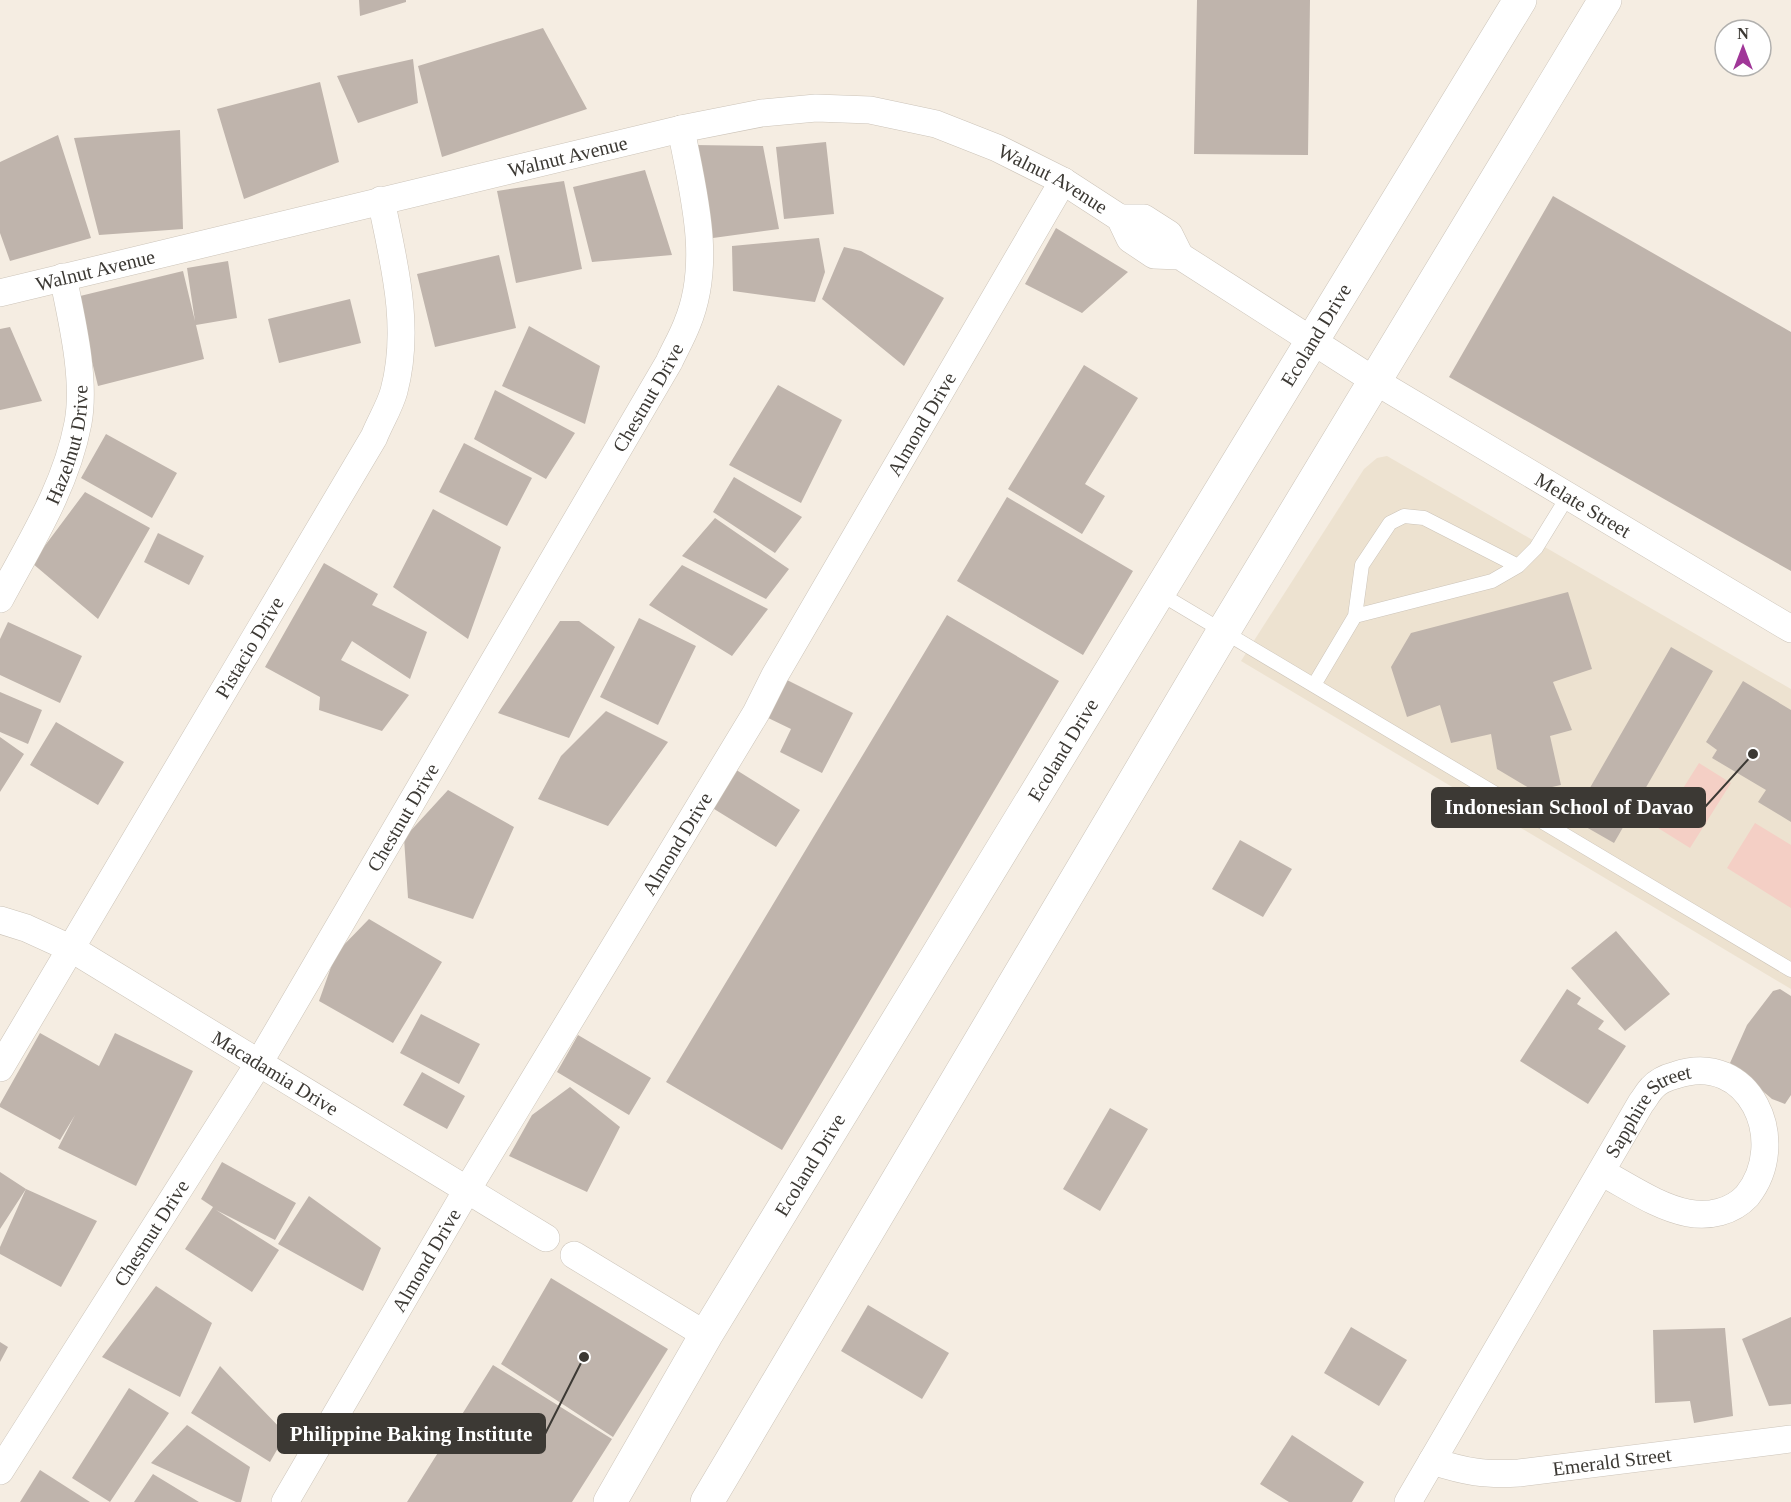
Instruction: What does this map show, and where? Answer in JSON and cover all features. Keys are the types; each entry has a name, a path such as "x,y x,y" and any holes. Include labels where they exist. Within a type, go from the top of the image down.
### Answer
{"main road":[{"name":"Ecoland Drive","path":"610,1502 706,1335 1520,0"},
{"path":"706,1502 1223,632 1605,0"}],"street":[{"name":"Walnut Avenue","path":"0,293 681,129 762,113 816,108 870,110 936,124 997,148 1063,180 1120,218 1130,239 1154,255 1180,256 1312,341"},
{"name":"Chestnut Drive","path":"0,1471 259,1063 669,362 688,323 698,284 700,246 696,206 681,129"},
{"name":"Almond Drive","path":"285,1502 467,1190 756,713 775,675 1063,180"},
{"name":"Pistacio Drive","path":"0,1068 374,437 394,393 402,348 401,310 381,200"},
{"name":"Hazelnut Drive","path":"0,599 44,518 66,468 78,422 80,384 75,340 63,277"},
{"name":"Melate Street","path":"1312,341 1375,381 1791,629"},
{"name":"Macadamia Drive","path":"0,920 26,928 72,949 546,1238"},
{"name":"Sapphire Street","path":"1408,1502 1601,1172 1653,1087 1667,1078 1684,1072 1702,1071 1719,1074 1735,1081 1749,1092 1768,1121 1771,1138 1770,1156 1765,1173 1756,1188 1743,1200 1728,1209 1710,1214 1688,1213 1667,1208 1601,1172"},
{"path":"574,1255 706,1335"},
{"name":"Emerald Street","path":"1432,1461 1464,1471 1491,1475 1791,1439"}],"lane":[{"path":"1355,616 1492,581 1518,566 1536,548 1568,496"},
{"path":"1314,686 1355,616 1362,565 1390,523 1404,516 1424,518 1518,566"},
{"path":"1158,592 1791,970"}],"shaded area":[{"path":"1387,456 1791,689 1791,989 1241,661 1364,469 1377,458"},
{"path":"1699,763 1731,783 1690,848 1658,828"},
{"path":"1755,823 1791,845 1791,908 1727,868"}],"building":[{"path":"359,0 406,0 406,2 360,16"},
{"path":"1197,0 1310,0 1308,155 1194,154"},
{"path":"543,28 587,109 442,157 418,66"},
{"path":"413,59 418,103 358,123 337,76"},
{"path":"320,82 339,162 244,199 217,109"},
{"path":"180,130 183,229 99,235 74,138"},
{"path":"58,135 91,238 10,261 0,233 0,162"},
{"path":"826,142 834,214 784,219 776,147"},
{"path":"694,145 763,146 779,229 713,238"},
{"path":"645,170 672,255 592,262 573,187"},
{"path":"564,181 582,269 516,283 497,191"},
{"path":"1553,196 1791,332 1791,571 1449,377"},
{"path":"1056,228 1128,272 1082,313 1025,284"},
{"path":"819,238 825,272 815,302 733,291 732,246"},
{"path":"844,247 861,251 944,298 904,366 822,299"},
{"path":"499,255 516,328 435,347 417,274"},
{"path":"228,261 237,318 196,325 204,359 98,386 76,297 183,271 195,321 187,268"},
{"path":"350,299 361,343 279,363 268,319"},
{"path":"529,326 600,366 585,424 502,386"},
{"path":"10,327 42,401 0,410 0,329"},
{"path":"1084,365 1138,398 1085,484 1105,496 1082,534 1008,489"},
{"path":"778,385 842,420 801,503 729,465"},
{"path":"495,390 575,433 546,479 474,439"},
{"path":"106,434 177,473 152,518 81,478"},
{"path":"464,443 532,478 507,526 439,492"},
{"path":"734,477 802,517 775,553 713,512"},
{"path":"85,492 150,528 98,619 32,563"},
{"path":"1007,497 1133,571 1083,655 957,581"},
{"path":"433,509 501,547 468,639 393,587"},
{"path":"715,518 789,569 766,599 682,556"},
{"path":"158,533 204,556 189,585 144,562"},
{"path":"324,563 378,594 372,605 427,632 410,679 352,641 341,660 409,695 382,731 319,710 320,697 265,667"},
{"path":"682,565 768,609 732,656 649,605"},
{"path":"1568,592 1592,669 1553,682 1572,730 1550,736 1561,785 1534,791 1497,769 1491,734 1451,743 1440,705 1407,717 1391,667 1411,633"},
{"path":"947,615 1059,681 782,1150 666,1082"},
{"path":"639,618 696,646 658,725 600,697"},
{"path":"560,621 579,621 615,647 569,738 498,713"},
{"path":"8,622 82,656 60,703 0,675 0,639"},
{"path":"1671,647 1713,671 1614,843 1572,819"},
{"path":"781,677 853,713 822,773 780,752 791,729 762,715"},
{"path":"1743,681 1791,710 1791,822 1758,802 1766,790 1712,758 1717,750 1706,742"},
{"path":"0,692 42,710 28,744 0,732"},
{"path":"606,711 668,742 608,826 538,799 561,756"},
{"path":"56,722 124,762 98,805 30,765"},
{"path":"0,737 24,754 0,792"},
{"path":"730,766 800,810 776,847 706,804"},
{"path":"448,790 514,827 473,919 408,898 404,838"},
{"path":"1240,840 1292,869 1263,917 1212,889"},
{"path":"369,919 442,962 393,1043 319,1001 336,953"},
{"path":"1616,931 1670,994 1625,1031 1571,968"},
{"path":"1567,989 1581,998 1577,1004 1604,1021 1598,1029 1626,1046 1588,1104 1520,1061"},
{"path":"1780,989 1791,996 1791,1095 1785,1104 1772,1099 1730,1063 1747,1025 1773,991"},
{"path":"421,1014 480,1044 459,1084 400,1053"},
{"path":"40,1033 99,1066 115,1033 193,1071 136,1186 58,1148 75,1115 60,1140 0,1107"},
{"path":"578,1035 651,1078 629,1115 557,1072"},
{"path":"422,1072 465,1096 447,1129 403,1105"},
{"path":"570,1087 620,1127 587,1192 509,1156 532,1115"},
{"path":"1110,1108 1148,1129 1100,1211 1063,1189"},
{"path":"222,1162 296,1203 275,1240 216,1210 279,1250 252,1292 185,1249 213,1207 201,1199"},
{"path":"0,1172 26,1189 0,1229"},
{"path":"26,1189 97,1221 61,1287 0,1254 0,1247"},
{"path":"309,1196 381,1248 363,1291 278,1244"},
{"path":"551,1278 668,1349 613,1437 501,1364"},
{"path":"156,1286 212,1323 180,1397 102,1357"},
{"path":"868,1305 949,1353 922,1399 841,1351"},
{"path":"1791,1317 1791,1404 1769,1406 1742,1339"},
{"path":"1351,1327 1407,1360 1379,1406 1324,1373"},
{"path":"1725,1328 1733,1416 1694,1423 1690,1401 1655,1403 1653,1330"},
{"path":"0,1342 8,1347 0,1362"},
{"path":"493,1365 612,1439 572,1502 407,1502"},
{"path":"220,1366 286,1434 270,1462 191,1413"},
{"path":"129,1388 169,1413 110,1502 72,1478"},
{"path":"187,1425 250,1467 241,1502 236,1502 151,1463"},
{"path":"1292,1435 1364,1482 1352,1502 1289,1502 1260,1484"},
{"path":"40,1470 90,1502 20,1502"},
{"path":"153,1474 199,1502 134,1502"}],"place":[{"name":"Indonesian School of Davao","path":"1753,754"},
{"name":"Philippine Baking Institute","path":"584,1357"}]}
